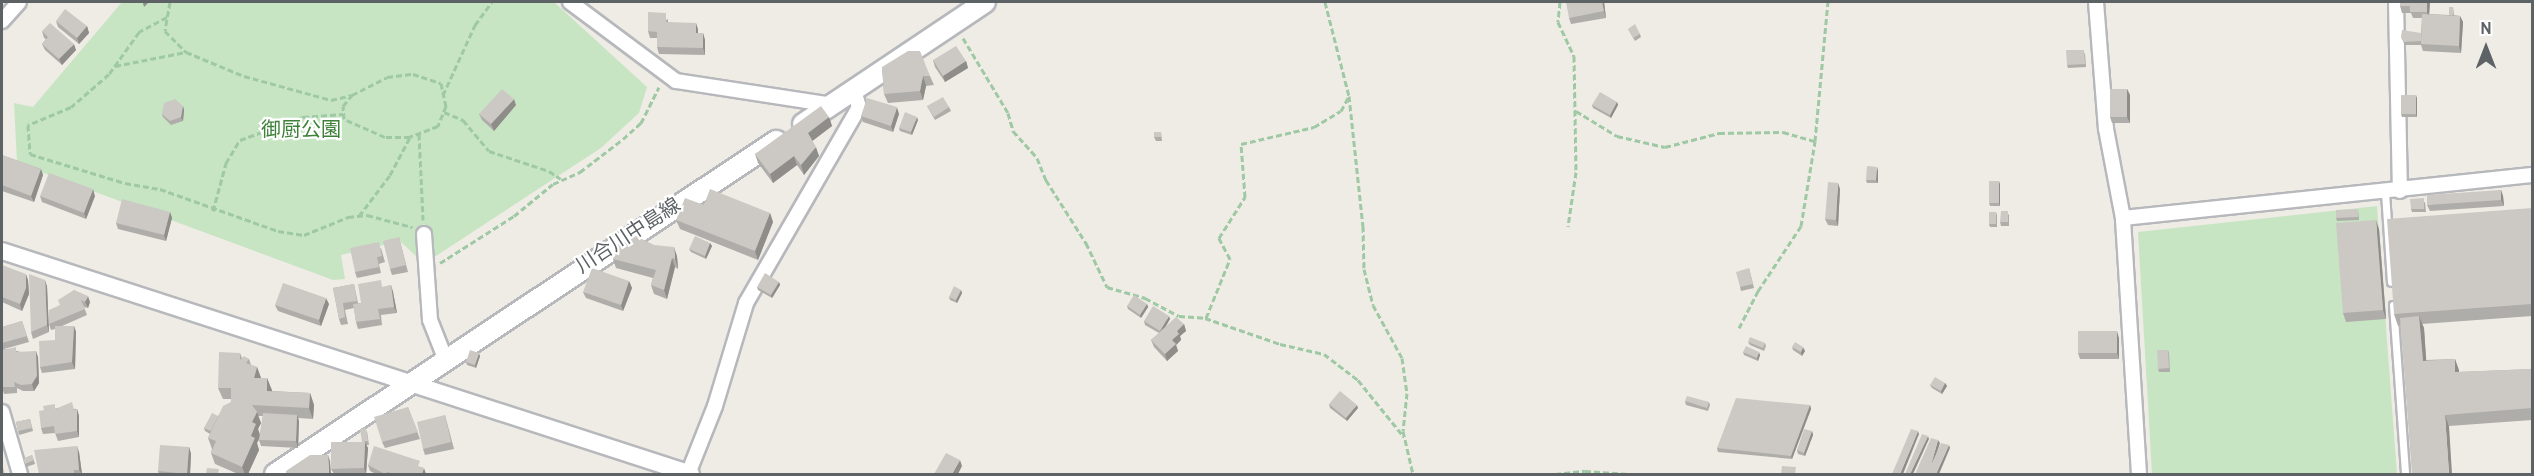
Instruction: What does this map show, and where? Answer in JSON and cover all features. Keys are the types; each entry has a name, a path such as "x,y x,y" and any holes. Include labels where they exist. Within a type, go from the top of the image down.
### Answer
{"main road":[{"name":"川合川中島線","path":"275,474 445,358 854,91 985,2"}],"street":[{"path":"2,21 19,2"},
{"path":"570,2 676,81 832,105"},
{"path":"2096,2 2106,129 2123,218 2139,474"},
{"path":"2396,2 2400,191"},
{"path":"2,251 689,474 715,406 746,303 859,107 854,91"},
{"path":"2123,218 2400,191 2532,175"},
{"path":"424,234 424,270 430,320 445,358"},
{"path":"2,412 21,474"}],"lane":[{"path":"2385,192 2405,474"},
{"path":"2387,221 2399,220"}],"path":[{"path":"170,2 165,31 186,52 309,96 331,100 352,95 387,77 413,74 441,83 444,112 438,126 410,138 385,137 344,119 343,106 352,95"},
{"path":"443,94 475,25 492,2"},
{"path":"1325,2 1349,96 1364,226 1364,268 1373,305 1402,358 1407,393 1404,437 1413,474"},
{"path":"1560,2 1558,22 1574,56 1576,111 1576,172 1568,226"},
{"path":"1739,328 1758,291 1801,226 1815,141 1828,2"},
{"path":"168,18 140,32 115,66 71,106 28,125 30,154 125,183 160,189 213,211 304,235 359,216 393,219 424,234 419,134"},
{"path":"955,23 1008,113 1013,131 1037,158 1046,180 1086,243 1107,287 1145,298 1179,316 1206,318 1252,334 1324,354 1358,380 1404,437"},
{"path":"115,66 186,52"},
{"path":"424,270 451,258 561,180 580,172 641,123 665,72"},
{"path":"1206,318 1230,259 1219,238 1245,197 1241,144 1314,127 1341,111 1349,96"},
{"path":"1576,111 1617,136 1665,147 1719,133 1783,132 1815,141"},
{"path":"444,112 463,120 489,151 549,171 561,180"},
{"path":"213,211 226,163 240,140 303,117 343,114"},
{"path":"359,216 390,175 410,138"},
{"path":"1555,474 1585,471 1629,474"}],"green space":[{"name":"御厨公園","path":"122,2 554,2 647,87 639,113 601,148 436,256 418,258 400,241 341,255 345,279 333,280 17,163 14,103 33,107"},
{"path":"2377,206 2397,474 2152,474 2138,232"}],"building":[{"path":"1566,2 1602,2 1604,11 1569,18"},
{"path":"2400,2 2427,2 2427,12 2410,12 2410,6 2400,6"},
{"path":"2449,7 2453,7 2453,15 2449,15"},
{"path":"65,9 87,26 77,38 56,21"},
{"path":"648,12 666,13 666,22 696,23 696,33 703,33 703,48 657,47 657,32 648,31"},
{"path":"2422,14 2460,16 2459,46 2421,44"},
{"path":"50,23 74,44 59,59 42,44 48,37 42,31"},
{"path":"1635,24 1640,34 1633,38 1628,29"},
{"path":"2402,30 2421,33 2421,41 2404,42 2401,37"},
{"path":"956,46 966,61 943,76 933,60"},
{"path":"2066,50 2084,50 2085,64 2067,65"},
{"path":"908,51 920,51 930,76 923,76 920,91 884,94 882,67"},
{"path":"502,89 514,99 491,124 479,114"},
{"path":"2110,89 2127,89 2127,117 2110,117"},
{"path":"1600,92 1617,102 1610,115 1592,105"},
{"path":"2401,95 2416,95 2416,114 2401,114"},
{"path":"943,97 949,107 934,117 927,106"},
{"path":"867,98 897,107 891,126 861,116"},
{"path":"175,99 183,106 181,117 170,121 162,114 164,103"},
{"path":"821,106 829,117 808,133 816,147 801,165 794,156 770,174 755,154"},
{"path":"905,112 917,117 911,132 899,128"},
{"path":"1154,132 1161,132 1161,137 1154,137"},
{"path":"2,155 41,169 31,196 2,185"},
{"path":"1867,166 1877,167 1876,180 1866,180"},
{"path":"49,173 93,189 84,213 40,196"},
{"path":"1989,181 1999,181 1999,203 1989,203"},
{"path":"1828,182 1838,183 1836,220 1825,219"},
{"path":"710,189 770,213 755,251 676,220 685,198 704,205"},
{"path":"2501,190 2501,200 2427,205 2427,195"},
{"path":"2424,198 2424,209 2411,209 2410,199"},
{"path":"122,199 170,212 164,235 116,223"},
{"path":"2532,208 2532,304 2394,314 2387,219"},
{"path":"2358,209 2358,217 2336,218 2336,210"},
{"path":"2001,211 2008,211 2008,222 2000,222"},
{"path":"1989,212 1996,212 1996,224 1989,224"},
{"path":"2376,220 2383,310 2343,313 2336,223"},
{"path":"634,235 654,245 674,247 675,259 672,258 664,290 651,285 656,270 613,259 619,240 627,243"},
{"path":"695,236 710,243 705,256 689,249"},
{"path":"399,237 406,265 390,269 383,241"},
{"path":"379,242 382,256 377,257 379,267 355,272 350,248"},
{"path":"2,265 26,274 26,288 20,304 2,297"},
{"path":"592,268 629,281 621,305 583,292"},
{"path":"1749,268 1753,284 1740,287 1736,272"},
{"path":"765,273 779,282 771,295 757,287"},
{"path":"29,274 45,280 47,325 31,332"},
{"path":"381,280 382,287 391,285 394,307 378,309 380,319 356,322 353,304 361,303 358,284"},
{"path":"283,283 326,298 319,320 275,305"},
{"path":"354,284 357,301 343,303 345,317 339,319 333,288"},
{"path":"954,286 961,290 956,300 949,297"},
{"path":"74,290 88,296 85,302 81,300 85,309 49,324 49,310 60,305 58,300"},
{"path":"1134,295 1147,304 1140,315 1127,306"},
{"path":"1153,306 1169,316 1160,331 1144,321"},
{"path":"2419,316 2423,361 2455,359 2455,372 2532,369 2532,408 2445,415 2449,474 2412,474 2400,318"},
{"path":"1176,317 1184,324 1177,331 1179,334 1172,340 1176,344 1165,354 1151,340"},
{"path":"22,321 27,336 2,343 2,327"},
{"path":"55,326 74,326 72,362 40,367 39,341 55,340"},
{"path":"2078,331 2117,331 2117,353 2078,353"},
{"path":"1750,337 1765,343 1763,348 1748,342"},
{"path":"1795,342 1803,347 1801,352 1792,347"},
{"path":"1746,346 1759,352 1757,358 1743,352"},
{"path":"16,347 16,352 36,351 37,376 32,384 21,385 14,382 15,387 2,387 2,350"},
{"path":"470,350 479,353 475,365 466,362"},
{"path":"2157,350 2168,350 2169,368 2158,369"},
{"path":"219,352 240,353 240,360 244,356 249,359 246,363 257,367 254,378 267,378 267,391 310,393 309,408 252,405 257,412 252,422 256,424 251,436 255,438 242,467 211,453 216,441 208,438 223,406 231,402 231,388 218,388"},
{"path":"1935,377 1945,383 1941,391 1930,385"},
{"path":"1340,391 1357,405 1346,418 1329,404"},
{"path":"1687,396 1709,402 1707,408 1685,401"},
{"path":"1736,398 1810,405 1791,456 1717,448"},
{"path":"72,402 74,410 77,409 77,431 55,434 54,426 41,428 39,411 44,410 43,406 55,404 55,409"},
{"path":"408,407 418,432 382,442 374,417"},
{"path":"212,413 218,416 211,431 204,428"},
{"path":"263,413 297,415 296,441 259,440"},
{"path":"445,415 451,442 423,449 417,422"},
{"path":"30,419 32,428 18,431 16,422"},
{"path":"366,428 368,441 362,442 360,429"},
{"path":"1804,429 1812,431 1804,453 1797,450"},
{"path":"1911,429 1918,431 1900,474 1892,474"},
{"path":"1922,434 1928,436 1910,474 1905,474"},
{"path":"1931,438 1938,440 1931,465 1941,443 1949,445 1936,474 1915,474"},
{"path":"331,442 365,442 364,468 331,469"},
{"path":"160,445 189,447 187,474 158,471"},
{"path":"77,446 79,470 74,470 74,474 39,474 34,450"},
{"path":"374,446 420,461 418,466 424,468 422,474 387,472 385,474 368,465"},
{"path":"946,453 960,460 952,474 934,474"},
{"path":"32,455 34,460 25,464 23,459"},
{"path":"310,455 328,455 329,474 286,474 286,471"},
{"path":"1782,466 1796,467 1795,474 1781,474"},
{"path":"207,468 219,469 218,474 206,474"}]}
